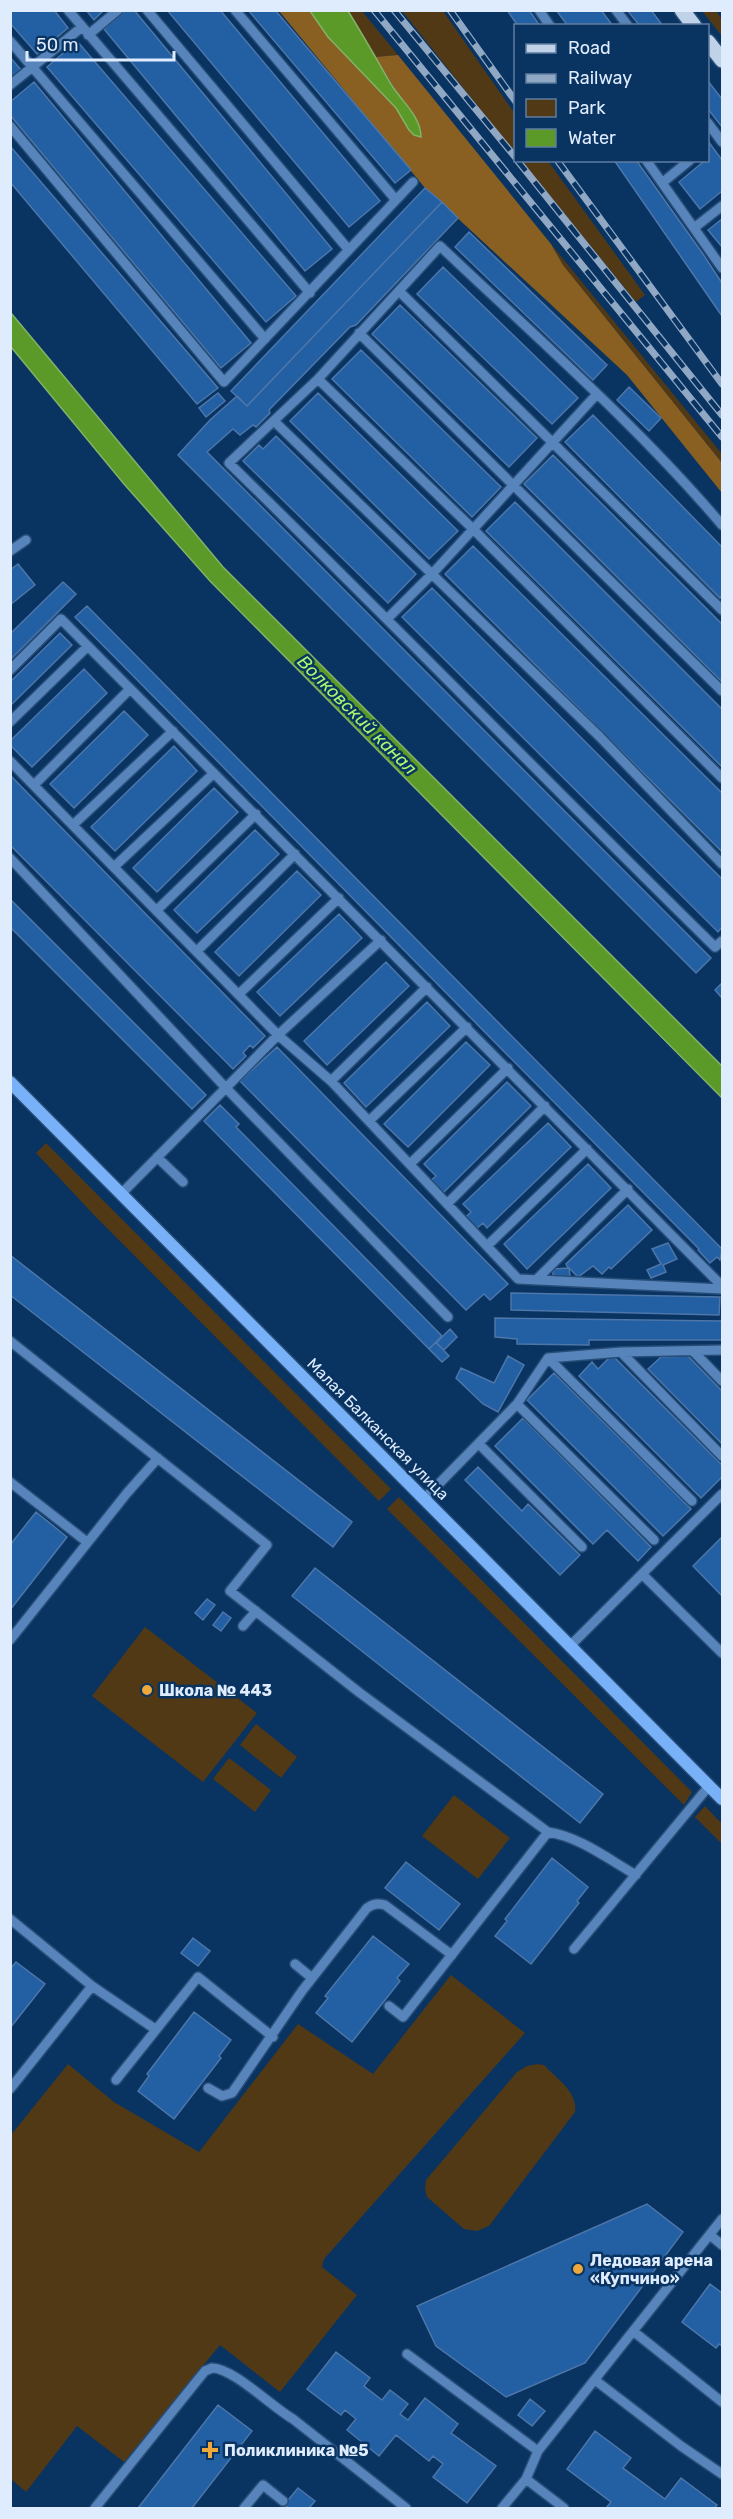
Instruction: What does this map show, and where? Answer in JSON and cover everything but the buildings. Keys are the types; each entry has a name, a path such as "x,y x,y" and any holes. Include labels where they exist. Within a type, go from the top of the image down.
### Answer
{"main road":[{"path":"682,10 692,24"},
{"path":"709,43 723,60"}],"street":[{"name":"Малая Балканская улица","path":"10,1082 723,1799"}],"lane":[{"path":"68,10 310,293"},
{"path":"10,85 118,10"},
{"path":"147,10 348,249"},
{"path":"235,10 396,200"},
{"path":"539,10 549,24"},
{"path":"616,10 626,24"},
{"path":"10,40 266,339"},
{"path":"709,124 723,142"},
{"path":"10,126 224,382 413,182"},
{"path":"647,162 723,268"},
{"path":"662,183 688,162"},
{"path":"694,228 723,206"},
{"path":"723,525 597,394 441,246 318,379 230,463 388,618 551,786 715,947 723,941"},
{"path":"399,291 723,610"},
{"path":"359,333 723,691"},
{"path":"318,379 473,529 723,778"},
{"path":"388,618 432,574 597,394"},
{"path":"274,421 600,738 723,864"},
{"path":"10,551 26,540"},
{"path":"10,670 61,619 723,1287"},
{"path":"10,722 88,646"},
{"path":"34,784 130,689"},
{"path":"74,825 173,731"},
{"path":"10,761 278,1035 331,1081 518,1279 723,1287"},
{"path":"115,866 214,773"},
{"path":"157,910 256,814"},
{"path":"197,951 295,854"},
{"path":"10,858 225,1087 448,1317"},
{"path":"239,994 339,898"},
{"path":"121,1194 278,1035 381,940"},
{"path":"331,1081 428,987"},
{"path":"369,1121 467,1027"},
{"path":"410,1164 508,1068"},
{"path":"447,1204 545,1106"},
{"path":"487,1246 587,1149"},
{"path":"157,1157 183,1182"},
{"path":"536,1280 628,1189"},
{"path":"10,1341 267,1545 230,1590 351,1686 548,1833 575,1840 636,1875"},
{"path":"548,1358 621,1352 723,1350"},
{"path":"693,1351 723,1381"},
{"path":"621,1352 723,1456"},
{"path":"424,1498 517,1404 548,1358"},
{"path":"548,1358 692,1501"},
{"path":"517,1404 654,1540"},
{"path":"479,1444 582,1547"},
{"path":"10,1640 87,1542 158,1458"},
{"path":"10,1482 87,1542"},
{"path":"570,1646 723,1494"},
{"path":"642,1575 723,1653"},
{"path":"243,1626 256,1611"},
{"path":"574,1949 709,1786"},
{"path":"388,2006 403,2017 548,1833"},
{"path":"208,2088 222,2096 232,2093 312,1978 367,1908 379,1903 452,1955"},
{"path":"12,1923 92,1986 155,2030"},
{"path":"295,1964 312,1978"},
{"path":"116,2080 198,1977 273,2037"},
{"path":"10,2089 92,1986"},
{"path":"502,2508 526,2479 538,2451 723,2219"},
{"path":"710,2235 723,2245"},
{"path":"633,2331 723,2402"},
{"path":"407,2354 538,2451"},
{"path":"95,2508 200,2377 212,2368 228,2372 276,2409 293,2419 406,2508"},
{"path":"595,2380 681,2446 723,2474"},
{"path":"526,2479 564,2508"},
{"path":"244,2508 263,2485 283,2501"}],"green space":[{"path":"348,11 362,11 398,55 375,57"},
{"path":"402,11 443,11 514,113 514,152"},
{"path":"702,11 716,11 722,19 722,36"},
{"path":"523,162 549,162 645,295 636,302"},
{"path":"551,244 722,454 722,463 563,265"},
{"path":"46,1143 391,1489 379,1501 94,1215 36,1153"},
{"path":"399,1497 692,1792 684,1805 387,1509"},
{"path":"145,1627 257,1713 203,1782 92,1696"},
{"path":"256,1724 297,1757 281,1778 240,1745"},
{"path":"229,1758 271,1790 255,1812 213,1779"},
{"path":"454,1795 510,1838 478,1879 422,1836"},
{"path":"705,1806 722,1824 722,1844 695,1817"},
{"path":"451,1975 525,2033 324,2259 322,2267 357,2295 280,2392 220,2345 124,2462 77,2426 26,2492 11,2479 11,2135 68,2064 114,2102 199,2152 298,2024 373,2074"},
{"path":"544,2065 566,2086 573,2098 575,2112 489,2226 477,2231 464,2229 427,2197 426,2180 517,2072 527,2066"}],"shaded area":[{"path":"279,11 310,11 328,37 396,108 409,130 421,137 421,130 375,57 398,55 551,244 563,265 722,463 722,493 627,375 425,188"}],"water":[{"path":"310,11 348,11 391,84 414,115 421,137 409,130 396,108 328,37"},
{"name":"Волковский канал","path":"11,313 223,567 722,1066 722,1098 210,581 124,484 11,347"}],"railway":[{"path":"374,10 722,437"},
{"path":"394,10 514,156"},
{"path":"450,10 514,99"},
{"path":"519,162 722,415"},
{"path":"558,162 722,384"}],"place":[{"name":"Школа № 443","path":"147,1690"},
{"name":"Ледовая арена «Купчино»","path":"578,2269"},
{"name":"Поликлиника №5","path":"210,2450"}]}
